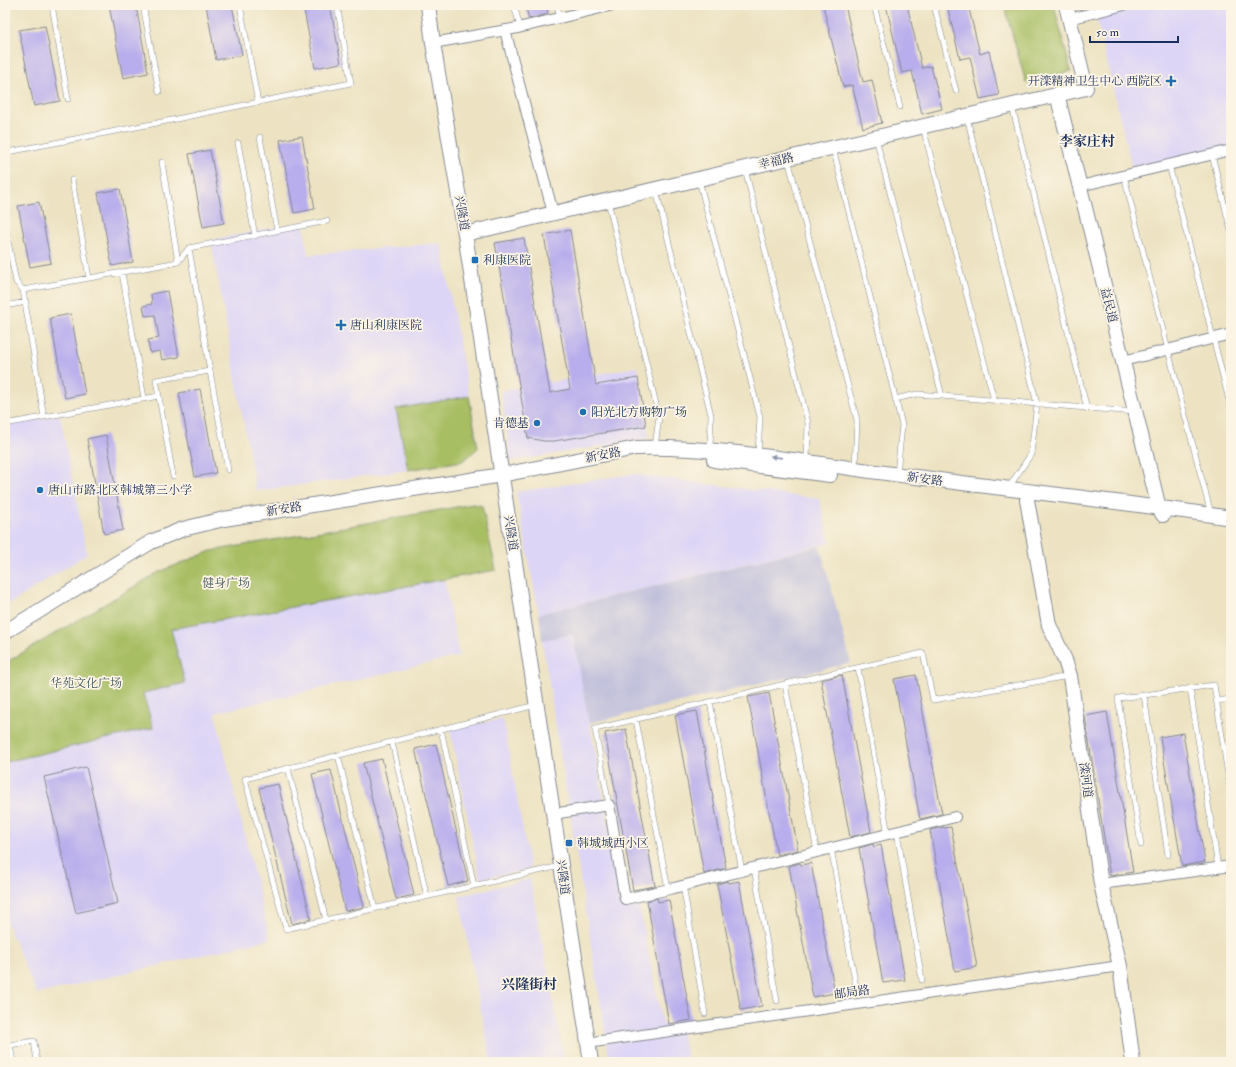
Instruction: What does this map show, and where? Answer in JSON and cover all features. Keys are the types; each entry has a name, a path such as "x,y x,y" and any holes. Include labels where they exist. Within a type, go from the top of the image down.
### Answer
{"main road":[{"name":"兴隆道","path":"428,5 465,234 591,1062"},
{"name":"幸福路","path":"465,234 1086,88 1068,12"},
{"name":"益民道","path":"1057,94 1161,512"},
{"name":"新安路","path":"5,641 156,548 190,537 222,528 502,478 636,448 710,450 758,455 1161,512 1231,525"},
{"name":"新安路","path":"5,632 151,542 183,529 224,519 630,458 656,457 722,461 1028,500 1212,515 1231,518"},
{"name":"滦河道","path":"1028,500 1049,625 1065,660 1070,676 1101,884 1120,966 1133,1062"}],"street":[{"path":"433,43 560,18 585,8 613,5"},
{"path":"1068,12 1124,5"},
{"path":"505,30 553,213"},
{"path":"1080,186 1231,150"},
{"path":"1123,361 1231,334"},
{"path":"553,814 609,805 625,899 955,817"},
{"path":"1101,884 1231,866"},
{"name":"邮局路","path":"587,1043 1120,966"}],"lane":[{"path":"5,6 9,5"},
{"path":"52,5 68,99"},
{"path":"143,5 159,92"},
{"path":"240,5 258,103"},
{"path":"5,135 8,152 258,103 351,83 337,5"},
{"path":"514,5 520,27"},
{"path":"557,5 560,18"},
{"path":"874,5 900,107"},
{"path":"934,5 956,91"},
{"path":"1012,105 1087,409"},
{"path":"967,116 1037,404 1031,454 1008,490"},
{"path":"923,126 994,400"},
{"path":"260,137 277,231"},
{"path":"876,137 942,396"},
{"path":"238,143 255,236"},
{"path":"832,147 902,425 897,475"},
{"path":"1212,155 1231,231"},
{"path":"788,158 858,420 855,469"},
{"path":"162,162 178,262"},
{"path":"1169,165 1231,408"},
{"path":"744,168 808,423 807,462"},
{"path":"1124,176 1212,515"},
{"path":"699,179 760,417 758,455"},
{"path":"72,180 89,278"},
{"path":"656,189 711,415 710,450"},
{"path":"608,200 659,417 655,448"},
{"path":"23,290 178,262 189,248 327,221"},
{"path":"5,226 16,282 23,290 26,302 44,417"},
{"path":"189,248 228,470"},
{"path":"122,273 144,398"},
{"path":"5,306 26,302"},
{"path":"173,476 156,380 210,371"},
{"path":"895,399 917,394 1136,412"},
{"path":"5,424 159,396"},
{"path":"609,805 596,729 924,653 933,700 1070,676"},
{"path":"858,668 922,980"},
{"path":"785,684 817,852"},
{"path":"1141,845 1118,698 1214,685 1231,794"},
{"path":"1190,688 1218,867"},
{"path":"1144,695 1168,855"},
{"path":"1217,701 1231,699"},
{"path":"710,702 742,871"},
{"path":"537,705 246,779 286,929 561,866"},
{"path":"636,720 668,889"},
{"path":"440,730 474,886"},
{"path":"392,742 427,897"},
{"path":"338,755 376,908"},
{"path":"288,768 326,920"},
{"path":"831,848 856,987"},
{"path":"754,868 777,1001"},
{"path":"683,885 705,1014"},
{"path":"13,1062 8,1046 34,1041 37,1062"}],"shaded area":[{"name":"开滦精神卫生中心 西院区","path":"1140,5 1231,5 1231,146 1132,169 1096,16"},
{"name":"唐山利康医院","path":"303,222 308,255 441,243 469,396 396,409 408,470 256,491 211,240"},
{"name":"阳光北方购物广场","path":"638,367 649,438 511,461 501,391"},
{"name":"唐山市路北区韩城第三小学","path":"60,415 87,554 5,607 5,425"},
{"path":"633,474 819,499 830,543 539,614 516,492"},
{"path":"820,546 851,663 589,723 573,634 542,640 539,614"},
{"path":"444,578 459,656 215,713 270,939 37,994 5,919 5,762 152,728 143,693 185,683 171,629"},
{"path":"573,634 622,897 637,896 663,1025 680,1023 687,1059 670,1062 610,1062 542,640"},
{"path":"503,719 530,869 480,879 450,729"},
{"path":"530,879 565,1062 491,1062 459,896"}],"green space":[{"path":"1004,5 1054,5 1071,71 1026,83"},
{"path":"469,396 478,448 463,461 408,470 396,409"},
{"path":"473,504 482,506 496,570 171,629 185,683 143,693 153,728 5,762 5,663 159,572 211,551"}],"building":[{"path":"109,5 136,5 148,73 123,78"},
{"path":"206,5 232,5 242,55 216,60"},
{"path":"303,5 330,5 341,63 315,68"},
{"path":"525,5 546,5 548,14 529,19"},
{"path":"823,5 845,5 863,82 872,80 882,123 863,128 852,85 843,87"},
{"path":"886,5 907,5 922,68 931,66 942,109 922,114 912,71 902,73"},
{"path":"947,5 968,5 980,54 989,51 999,95 980,99 970,57 960,59"},
{"path":"45,26 60,101 34,106 19,30"},
{"path":"302,136 315,209 294,213 280,140"},
{"path":"210,150 224,223 203,227 189,154"},
{"path":"120,189 133,262 112,266 98,193"},
{"path":"39,202 51,263 30,267 18,206"},
{"path":"570,230 596,385 638,378 646,426 554,441 544,441 528,438 495,243 524,238 550,393 570,389 544,235"},
{"path":"167,291 179,357 162,360 160,351 150,353 148,340 159,338 155,315 145,316 143,306 152,304 151,294"},
{"path":"71,314 85,394 65,398 50,318"},
{"path":"200,389 216,473 195,477 179,393"},
{"path":"106,435 123,530 104,534 87,439"},
{"path":"842,675 871,832 850,837 821,680"},
{"path":"916,675 942,814 920,819 894,679"},
{"path":"769,693 798,850 777,855 748,697"},
{"path":"697,711 726,868 704,874 675,715"},
{"path":"1107,712 1133,872 1110,876 1085,716"},
{"path":"626,729 655,886 633,890 605,733"},
{"path":"1183,733 1205,862 1182,866 1160,737"},
{"path":"436,744 468,881 448,886 415,749"},
{"path":"382,759 414,895 396,899 363,763"},
{"path":"86,767 118,903 76,913 44,777"},
{"path":"331,770 364,907 345,911 312,774"},
{"path":"278,784 311,919 292,924 259,788"},
{"path":"951,827 977,967 955,971 930,830"},
{"path":"873,844 874,847 881,845 905,980 883,983 859,848"},
{"path":"800,863 801,865 811,863 835,993 813,997 789,866"},
{"path":"728,881 729,883 739,881 762,1006 741,1010 717,884"},
{"path":"657,898 658,902 669,900 691,1020 669,1024 647,901"}],"place":[{"name":"开滦精神卫生中心 西院区","path":"1171,81"},
{"name":"利康医院","path":"475,260"},
{"name":"唐山利康医院","path":"341,325"},
{"name":"阳光北方购物广场","path":"583,412"},
{"name":"肯德基","path":"537,423"},
{"name":"唐山市路北区韩城第三小学","path":"40,490"},
{"name":"韩城城西小区","path":"569,843"}],"district":[{"name":"李家庄村","path":"1087,141"},
{"name":"兴隆街村","path":"529,984"}],"park label":[{"name":"健身广场","path":"226,583"},
{"name":"华苑文化广场","path":"86,683"}]}
